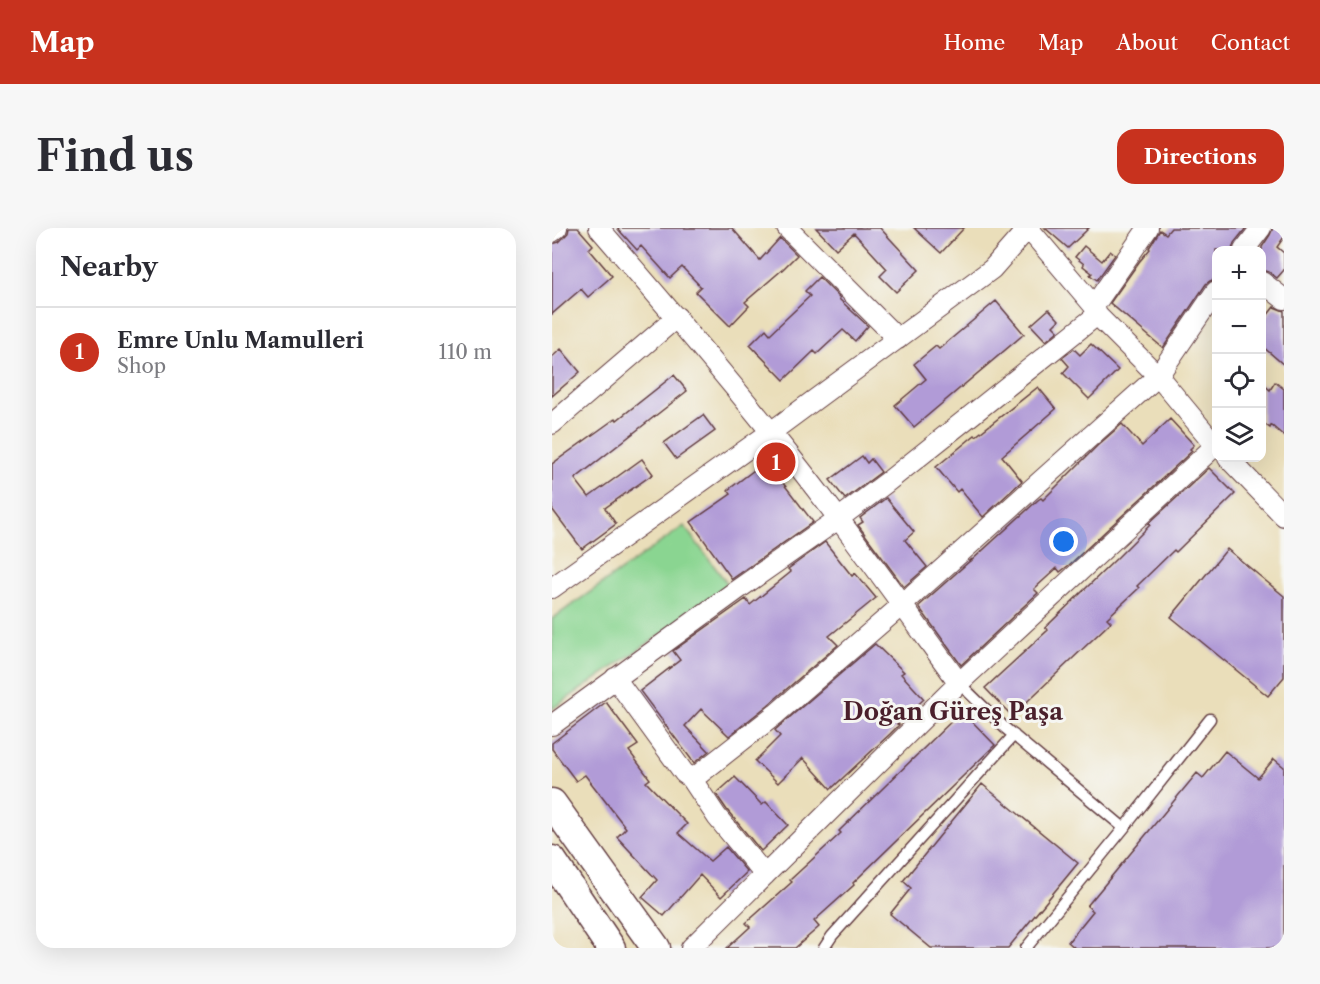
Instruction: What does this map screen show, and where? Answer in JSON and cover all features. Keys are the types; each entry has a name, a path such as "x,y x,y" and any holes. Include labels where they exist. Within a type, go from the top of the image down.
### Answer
{"main road":[{"path":"552,803 656,948"},
{"path":"552,860 611,948"}],"street":[{"path":"552,232 556,228"},
{"path":"599,228 677,317 771,432 959,683"},
{"path":"787,228 898,339"},
{"path":"552,588 771,432 992,269 1028,228 1095,310 1158,376 1212,441"},
{"path":"552,725 886,483 1095,310 1148,228"},
{"path":"1247,246 1261,228"},
{"path":"1266,285 1284,299"},
{"path":"691,778 698,775 776,714 902,605 1158,376 1212,297"},
{"path":"552,424 677,317"},
{"path":"691,948 959,683 1212,450"},
{"path":"1232,462 1284,516"},
{"path":"615,678 684,773 691,778 717,817 765,875"}],"lane":[{"path":"959,683 1014,735 1124,828"},
{"path":"1026,948 1210,719"},
{"path":"824,948 832,936 1014,735"}],"green space":[{"path":"684,526 730,587 552,709 552,619"}],"building":[{"path":"569,228 578,228 593,245 589,249 612,276 588,297 581,289 552,314 552,244 559,242 568,233"},
{"path":"617,228 732,228 760,260 780,238 797,255 745,302 749,306 730,326 696,292 701,287 682,267 670,278 641,246 637,250"},
{"path":"816,228 880,228 919,270 896,292 880,276 887,269 854,233 836,249"},
{"path":"914,228 964,228 941,253"},
{"path":"1045,228 1089,228 1068,248"},
{"path":"1171,228 1246,228 1233,246 1212,246 1212,280 1206,284 1163,348 1110,303 1150,249 1160,230 1166,234"},
{"path":"1273,228 1284,228 1284,237 1277,247 1284,253 1284,270 1277,278 1266,271 1266,246 1263,246"},
{"path":"1084,246 1102,261 1110,251 1115,255 1097,280 1075,257"},
{"path":"819,277 868,326 855,341 843,330 817,354 814,351 784,380 750,345 766,329 770,334 810,296 805,291"},
{"path":"996,301 1024,334 914,427 895,405 926,379 914,364 936,346 939,349"},
{"path":"1274,307 1284,311 1284,365 1266,349 1266,317"},
{"path":"1049,309 1059,320 1053,326 1058,331 1046,341 1031,325"},
{"path":"1091,344 1118,370 1089,399 1063,373 1069,366 1062,358 1074,349 1080,355"},
{"path":"561,349 580,372 552,396 552,357"},
{"path":"674,375 687,391 575,479 589,497 642,459 653,474 605,508 616,524 582,549 552,509 552,464 616,418 617,420"},
{"path":"1275,382 1284,389 1284,436 1271,425 1270,428 1266,425 1266,386 1270,390"},
{"path":"1038,387 1056,409 1002,456 1022,481 983,517 960,489 957,492 936,467"},
{"path":"703,415 715,431 676,459 664,443"},
{"path":"1170,419 1194,445 1190,449 1192,451 1069,565 1060,572 1057,568 1034,589 1038,593 961,665 919,606 1038,500 1041,498 1043,500 1122,424 1142,446"},
{"path":"862,456 867,463 871,459 881,472 845,499 830,480"},
{"path":"766,461 813,522 732,579 691,522 731,494 728,490"},
{"path":"1209,468 1235,494 1176,552 1174,550 1137,586 1139,588 1107,618 1111,622 1012,716 985,688 1048,630 1045,628 1150,525 1148,524"},
{"path":"886,498 914,532 905,540 927,567 904,587 858,525 863,522 860,518"},
{"path":"825,542 852,576 855,573 876,598 829,636 838,645 729,736 701,709 685,726 709,751 694,763 640,691 680,660 673,651 746,599 750,605 791,572 788,569"},
{"path":"1227,549 1284,596 1284,677 1268,696 1171,617"},
{"path":"875,644 904,672 901,674 924,699 831,789 803,758 778,783 755,761 780,736 775,730"},
{"path":"606,702 638,745 629,751 650,779 646,782 687,824 678,833 710,861 726,847 747,872 721,897 700,875 664,916 642,897 657,880 617,837 626,828 585,775 576,781 552,749 552,743"},
{"path":"962,711 995,745 853,883 854,885 814,921 819,927 795,948 727,948 750,927 746,923 792,882 790,880 841,833 839,831"},
{"path":"1225,751 1258,778 1274,759 1284,767 1284,948 1075,948 1068,942 1093,911 1087,906 1197,773 1203,778"},
{"path":"735,777 762,805 766,802 788,825 761,851 716,794"},
{"path":"982,784 1078,863 1008,948 931,948 890,914 911,888 903,881"}],"place":[{"name":"Emre Unlu Mamulleri","path":"776,462"}],"district":[{"name":"Doğan Güreş Paşa","path":"953,711"}]}
